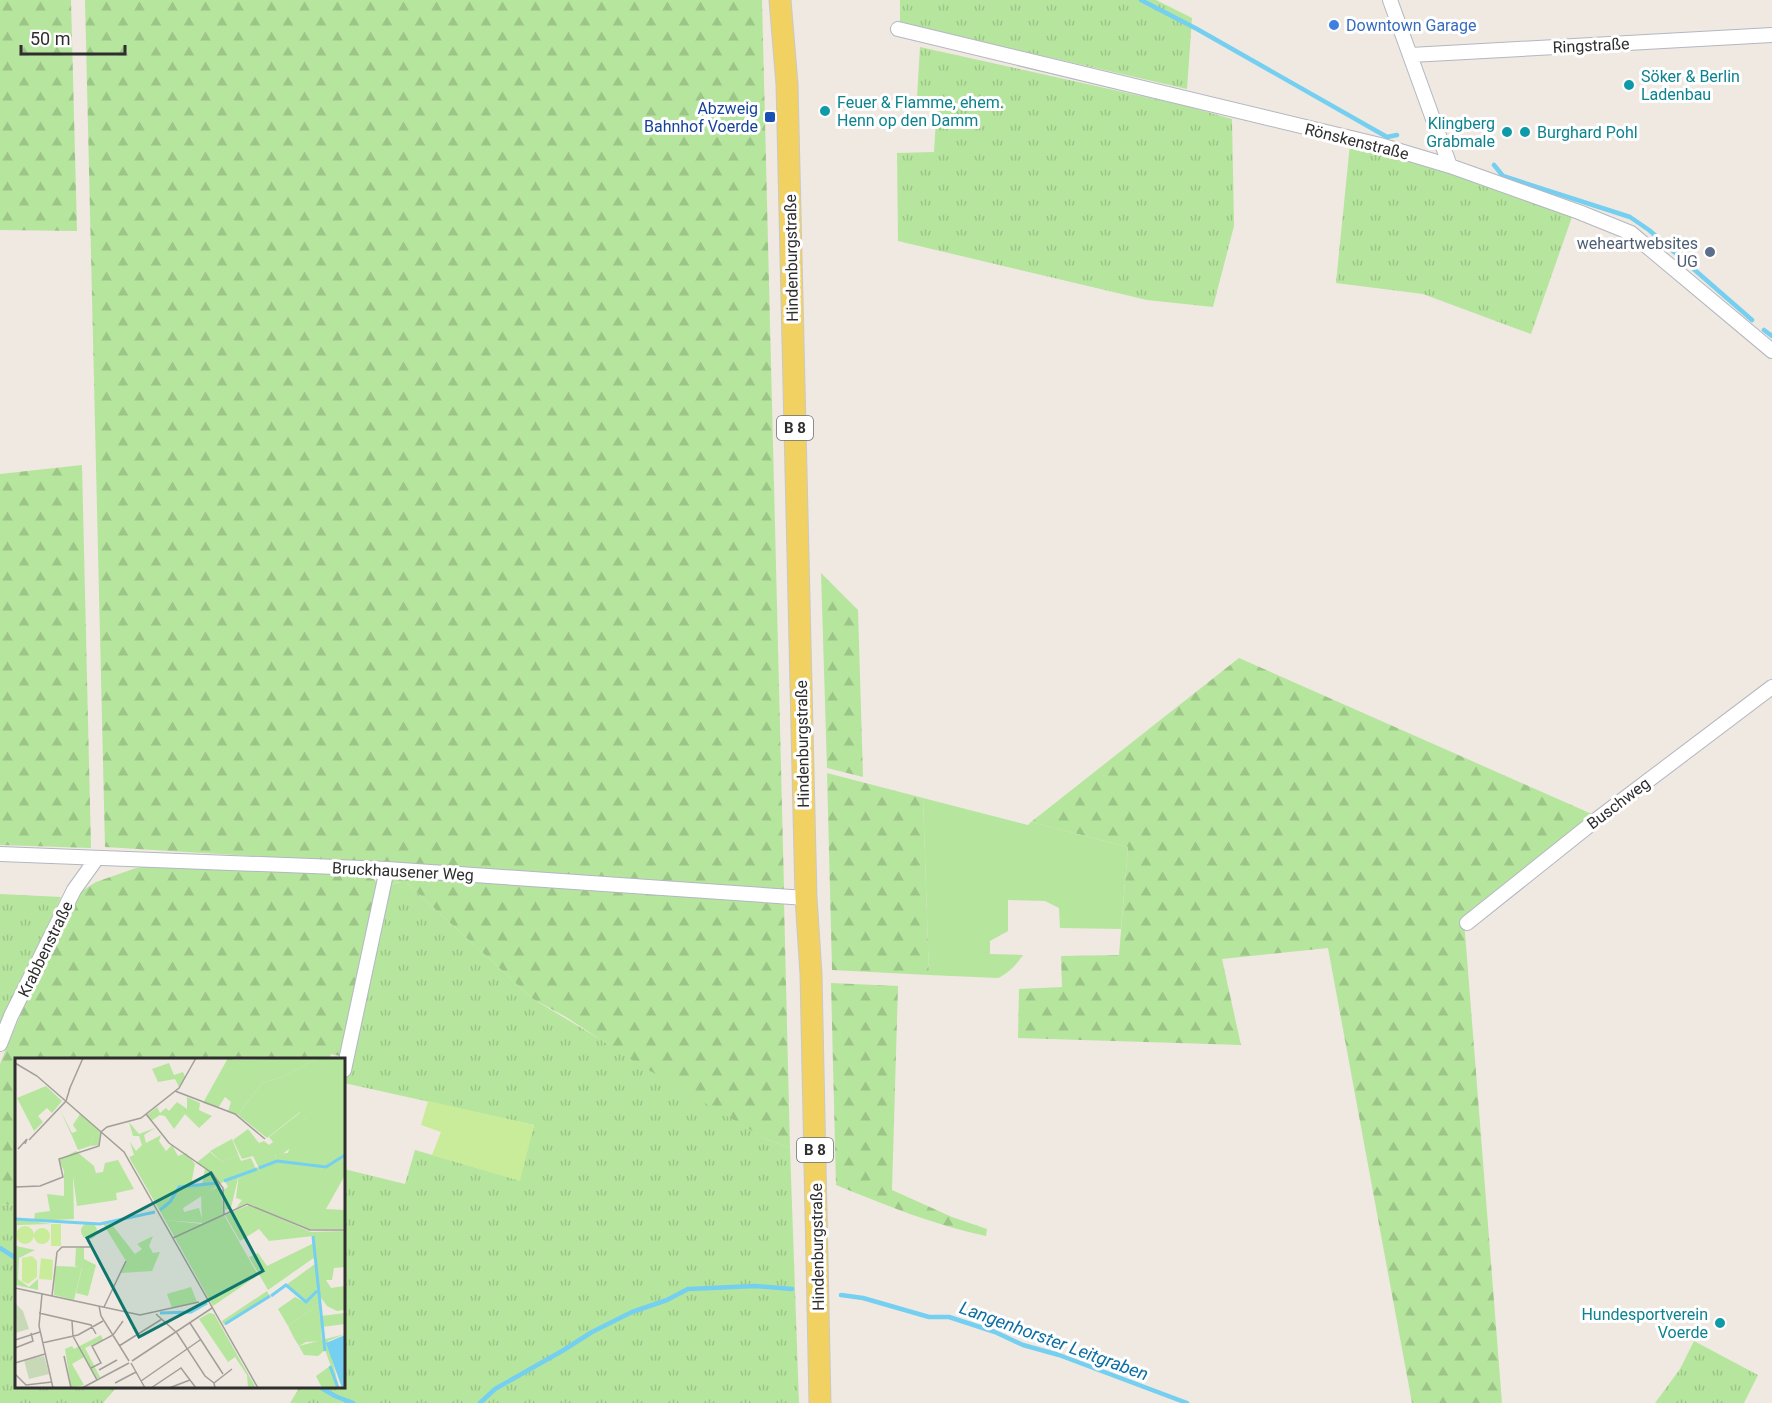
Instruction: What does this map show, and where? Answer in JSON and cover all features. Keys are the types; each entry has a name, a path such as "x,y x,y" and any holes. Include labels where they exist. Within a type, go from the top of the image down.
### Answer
{"main road":[{"name":"Hindenburgstraße","path":"780,0 787,84 820,1403"},
{"name":"Hindenburgstraße","path":"787,84 795,0"}],"street":[{"path":"1390,0 1450,166"},
{"name":"Rönskenstraße","path":"897,29 1380,145 1450,166 1579,212 1630,233 1772,351"},
{"name":"Ringstraße","path":"1411,55 1772,35"},
{"name":"Buschweg","path":"1467,922 1596,820 1772,687"},
{"name":"Bruckhausener Weg","path":"0,854 387,869 806,898"},
{"name":"Krabbenstraße","path":"0,1044 11,1016 74,890 97,858"},
{"path":"345,1065 387,869"}],"green space":[{"path":"0,0 71,0 77,231 0,230"},
{"path":"85,0 762,0 784,889 105,847"},
{"path":"900,0 1156,0 1192,18 1187,89 900,23"},
{"path":"920,47 1186,106 1232,119 1234,226 1213,307 1147,300 898,241 897,153 934,152 937,103 917,97"},
{"path":"1350,144 1450,173 1572,217 1531,334 1423,294 1336,283"},
{"path":"82,465 91,848 0,845 0,474"},
{"path":"821,573 858,610 863,777 827,768"},
{"path":"1239,658 1594,815 1464,920 1502,1403 1412,1403 1328,948 1222,959 1241,1045 1018,1038 1019,989 1062,987 1061,956 1119,955 1128,847 1031,822"},
{"path":"827,773 923,798 929,975 832,970"},
{"path":"923,798 1028,825 1031,822 1128,847 1121,929 1060,928 1059,908 1045,901 1008,900 1008,931 990,941 990,954 1023,955 1012,968 998,978 929,975"},
{"path":"163,864 366,871 380,886 344,1057 331,1054 330,1058 15,1058 15,1205 0,1204 0,1064 26,1001 44,970 68,914 82,891 96,882 136,868"},
{"path":"391,874 784,902 790,1148 768,1140 533,999 409,885 398,882 387,887"},
{"path":"402,882 409,885 533,999 768,1140 790,1148 799,1403 290,1403 299,1388 345,1388 345,1169 405,1184 415,1150 519,1180 534,1125 345,1083 387,887"},
{"path":"0,894 61,897 0,1030"},
{"path":"831,983 898,986 892,1190 952,1217 987,1229 986,1236 929,1220 836,1185"},
{"path":"428,1101 534,1125 520,1181 432,1155 441,1132 421,1125"},
{"path":"0,1204 15,1205 15,1388 116,1388 103,1403 0,1403"},
{"path":"1694,1341 1758,1375 1744,1403 1655,1403 1680,1369"}],"waterway":[{"path":"1141,0 1197,29 1387,137 1397,135"},
{"path":"1494,165 1503,176 1630,217 1649,230 1752,320"},
{"path":"1764,330 1772,336"},
{"name":"Langenhorster Leitgraben","path":"0,1248 15,1257"},
{"name":"Langenhorster Leitgraben","path":"480,1403 495,1389 592,1332 632,1312 667,1300 688,1289 755,1286 792,1289"},
{"name":"Langenhorster Leitgraben","path":"841,1295 863,1298 929,1317 949,1317 1187,1403"},
{"name":"Langenhorster Leitgraben","path":"321,1388 353,1403"}],"place":[{"name":"Downtown Garage","path":"1334,25"},
{"name":"Söker & Berlin Ladenbau","path":"1629,85"},
{"name":"Feuer & Flamme, ehem. Henn op den Damm","path":"825,111"},
{"name":"Abzweig Bahnhof Voerde","path":"770,117"},
{"name":"Klingberg Grabmale","path":"1507,132"},
{"name":"Burghard Pohl","path":"1525,132"},
{"name":"weheartwebsites UG","path":"1710,252"},
{"name":"Hundesportverein Voerde","path":"1720,1323"}]}
